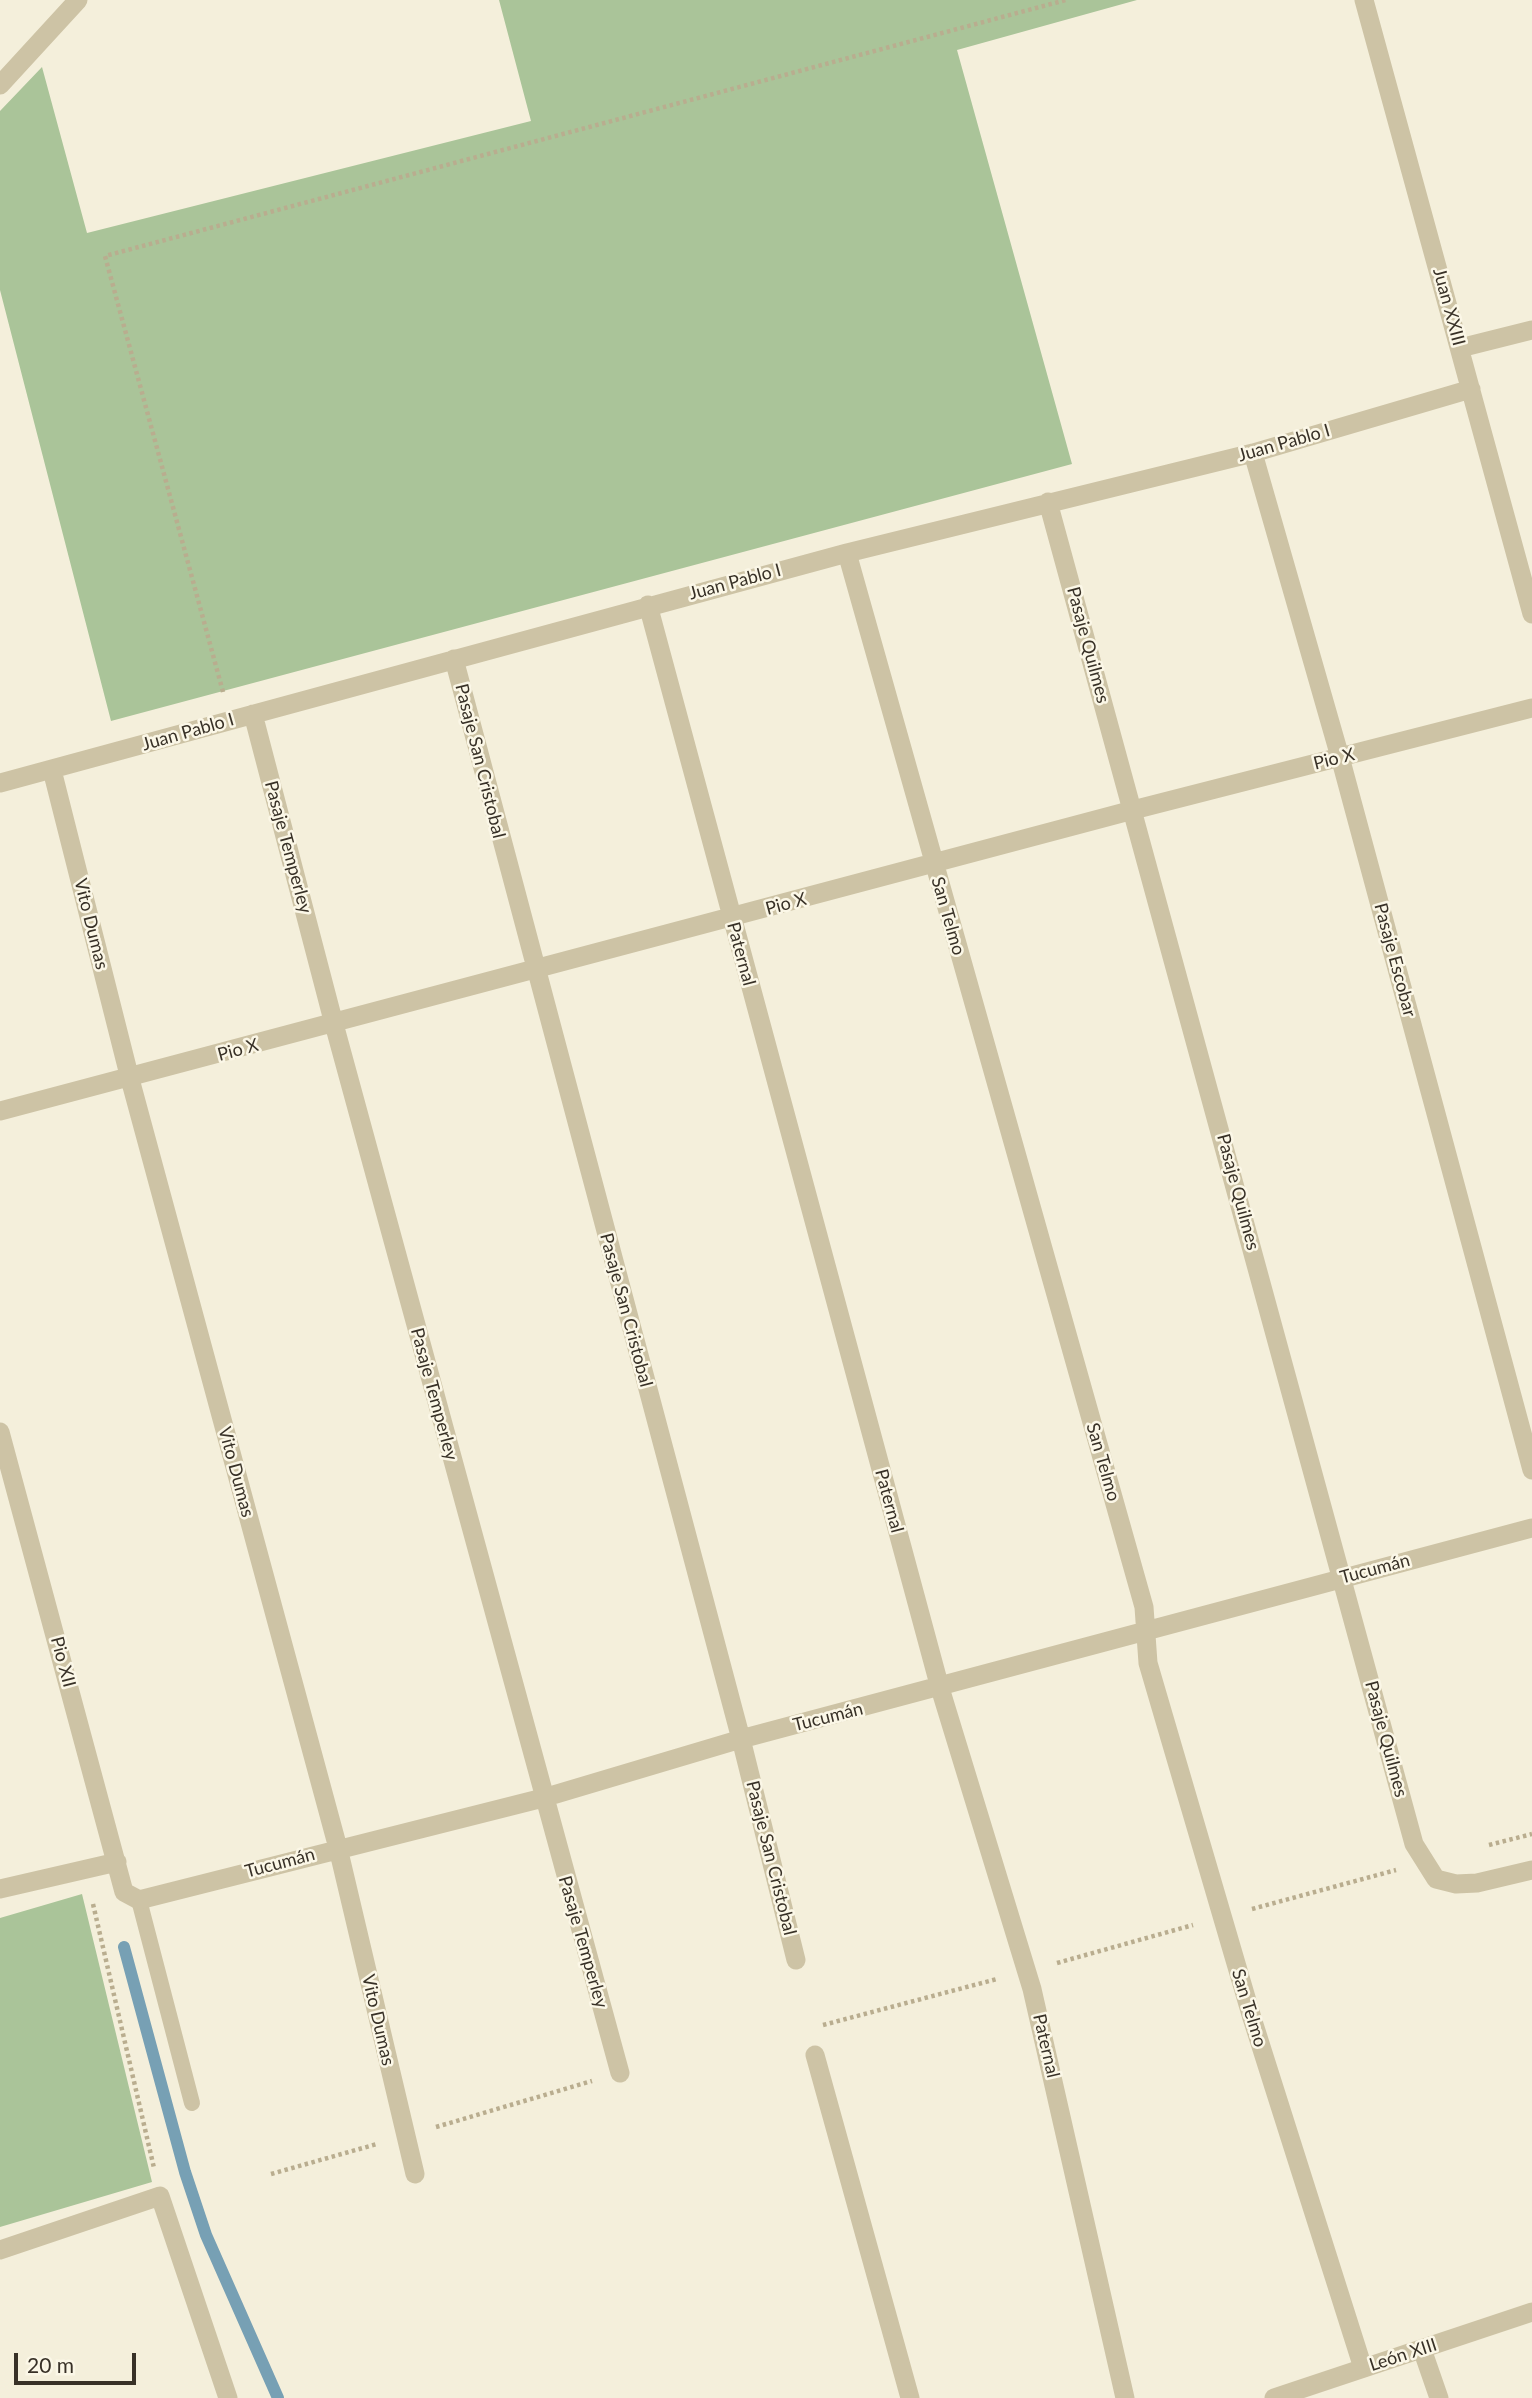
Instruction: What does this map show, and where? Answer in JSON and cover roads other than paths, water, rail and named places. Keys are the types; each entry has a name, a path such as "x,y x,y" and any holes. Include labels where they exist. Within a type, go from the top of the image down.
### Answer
{"street":[{"path":"0,85 78,0"},
{"name":"Juan XXIII","path":"1364,0 1532,614"},
{"path":"1460,348 1532,330"},
{"name":"Juan Pablo I","path":"0,783 648,605 1048,502 1253,453 1471,389"},
{"name":"Pasaje Escobar","path":"1253,453 1340,757 1532,1470"},
{"name":"Pasaje Quilmes","path":"1048,502 1344,1577 1414,1844 1431,1870 1455,1884 1477,1883 1532,1870"},
{"name":"San Telmo","path":"847,553 1144,1607 1148,1663 1223,1917 1363,2368"},
{"name":"Paternal","path":"648,605 940,1688 1027,1970 1125,2398"},
{"name":"Pasaje San Cristobal","path":"454,659 534,971 741,1739 796,1960"},
{"name":"Pio X","path":"0,1111 130,1079 1133,810 1532,708"},
{"name":"Pasaje Temperley","path":"253,714 543,1798 620,2073"},
{"name":"Vito Dumas","path":"52,770 130,1079 338,1848 415,2174"},
{"name":"Pio XII","path":"0,1432 117,1862 132,1896"},
{"name":"Tucumán","path":"132,1896 543,1798 741,1739 1147,1633 1344,1577 1532,1528"},
{"path":"0,1889 117,1862"},
{"path":"815,2055 909,2398"},
{"path":"0,2250 160,2196 228,2398"},
{"name":"León XIII","path":"1274,2398 1532,2312"},
{"path":"1422,2349 1439,2398"}],"lane":[{"path":"132,1896 192,2104"}],"waterway":[{"path":"124,1947 185,2172 206,2235 278,2398"}]}
